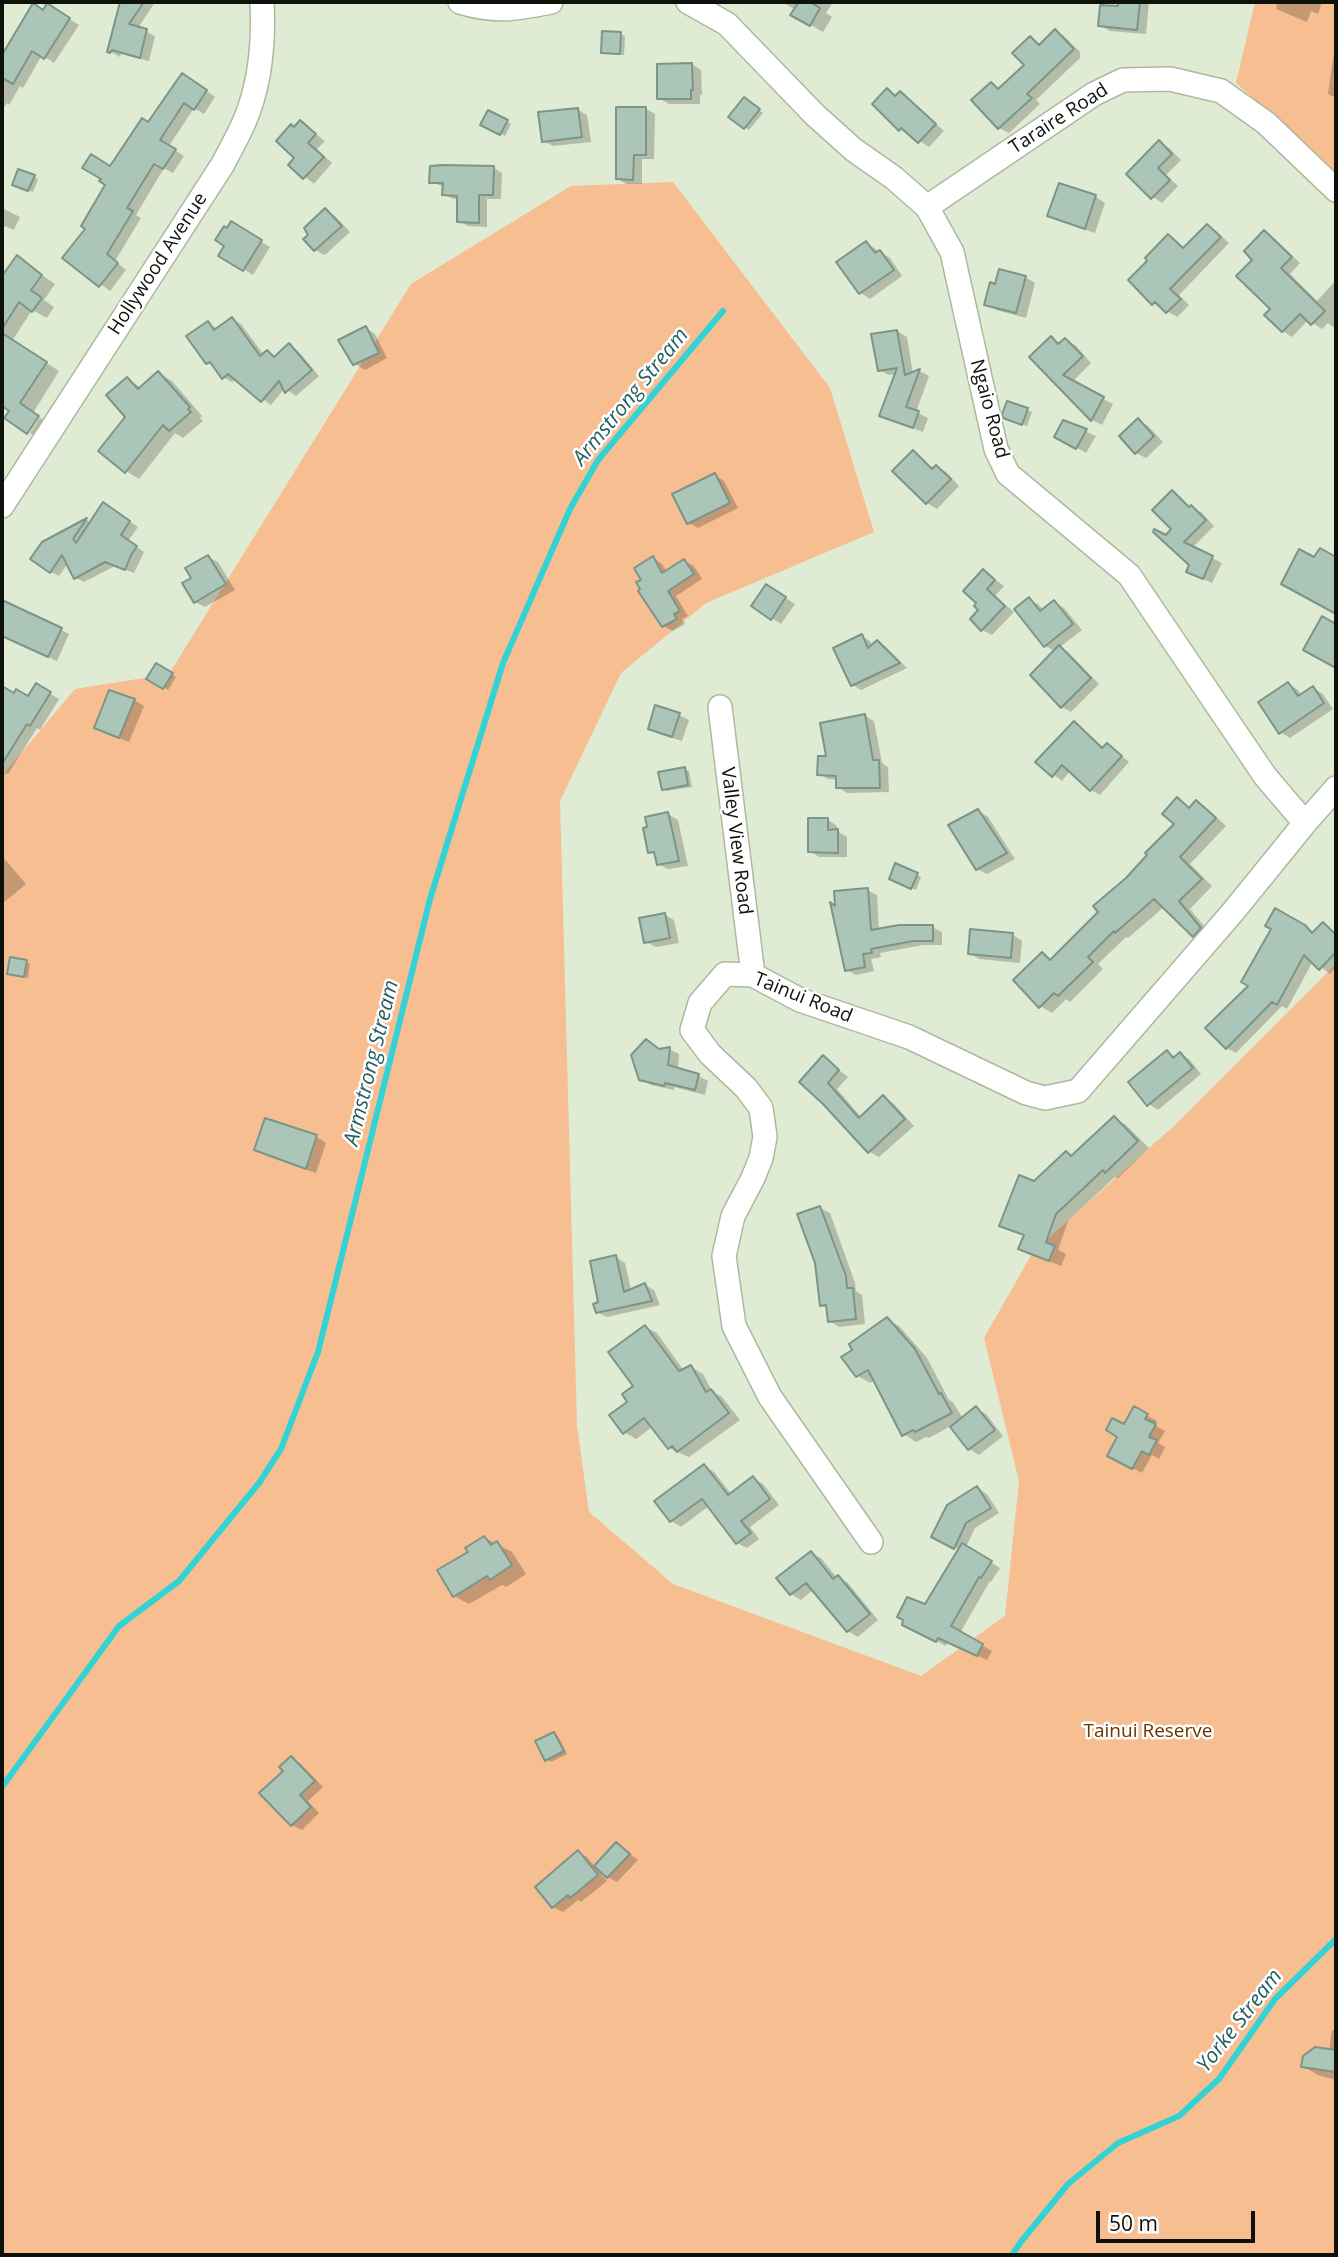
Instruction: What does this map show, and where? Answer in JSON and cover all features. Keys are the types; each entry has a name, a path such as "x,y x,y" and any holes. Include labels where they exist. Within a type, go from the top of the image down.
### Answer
{"street":[{"name":"Hollywood Avenue","path":"2,506 223,164 245,120 258,77 264,34 262,2"},
{"path":"460,2 484,9 517,9 551,2"},
{"name":"Ngaio Road","path":"688,2 727,24 834,132 927,207 951,252 996,449 1008,474 1129,575 1265,776 1305,823"},
{"name":"Taraire Road","path":"927,207 1094,94 1123,79 1170,79 1221,91 1266,123 1336,190"},
{"name":"Valley View Road","path":"720,708 753,975"},
{"name":"Tainui Road","path":"871,1542 770,1397 734,1326 724,1256 733,1216 753,1178 765,1137 761,1108 746,1088 710,1054 692,1030 700,1003 726,974 753,975 800,1000 909,1037 1026,1093 1045,1098 1078,1091 1336,788"}],"green space":[{"path":"1255,2 1336,2 1336,173 1236,83"},
{"name":"Tainui Reserve","path":"673,182 830,388 874,532 706,603 621,673 560,801 577,1426 589,1512 673,1584 921,1676 1005,1616 1019,1481 984,1338 1033,1252 1175,1125 1336,964 1336,2255 2,2255 2,776 75,689 169,674 411,284 571,186"}],"building":[{"path":"120,2 144,2 129,24 147,29 140,58 112,50 107,52"},
{"path":"799,2 810,2 820,8 810,26 790,15"},
{"path":"1118,2 1140,2 1137,30 1098,26 1100,5 1118,6"},
{"path":"33,3 43,10 47,3 70,18 44,59 32,51 13,84 2,78 2,55"},
{"path":"1055,29 1074,49 1027,94 1032,98 998,129 971,100 991,82 998,89 1024,65 1012,53 1030,36 1039,45"},
{"path":"602,31 621,32 620,54 601,53"},
{"path":"692,63 691,99 657,99 657,64"},
{"path":"182,73 207,90 194,110 184,103 160,140 176,149 163,169 154,164 127,208 133,211 107,254 118,263 99,287 62,258 85,229 81,226 105,185 99,181 101,179 82,168 91,154 110,166 142,118 148,122"},
{"path":"887,88 895,96 900,91 936,124 918,143 901,128 899,131 872,104"},
{"path":"744,97 760,109 744,129 728,117"},
{"path":"616,107 646,107 646,155 634,155 633,180 616,179"},
{"path":"578,108 582,137 542,142 538,112"},
{"path":"488,110 508,120 500,135 480,125"},
{"path":"300,120 316,134 308,143 324,157 303,179 288,165 294,158 276,141 291,124 294,127"},
{"path":"1159,140 1172,154 1158,168 1170,180 1151,199 1126,174"},
{"path":"430,166 494,166 493,195 479,195 479,223 457,222 457,196 442,195 443,183 429,183"},
{"path":"18,169 35,175 28,191 12,185"},
{"path":"1059,183 1096,195 1085,229 1047,216"},
{"path":"325,208 342,226 314,251 303,239 308,235 304,228"},
{"path":"231,221 262,240 243,271 218,256 224,246 215,240 224,226 227,228"},
{"path":"1207,224 1221,237 1170,289 1181,299 1166,313 1155,302 1152,305 1128,280 1168,234 1183,248"},
{"path":"1264,230 1292,257 1281,268 1325,311 1311,325 1300,314 1282,332 1264,315 1270,309 1236,276 1252,260 1244,251"},
{"path":"866,241 875,253 880,250 894,270 859,294 836,262"},
{"path":"17,255 42,275 31,290 42,298 32,312 19,302 2,329 2,276"},
{"path":"999,269 1026,276 1016,313 984,305 990,282 995,284"},
{"path":"232,317 260,356 267,350 274,357 289,343 312,370 285,393 279,381 261,402 228,374 222,379 210,362 206,364 186,336 208,321 214,330"},
{"path":"366,326 379,353 353,365 338,340"},
{"path":"897,330 905,375 920,369 906,407 919,411 913,428 879,416 897,368 878,371 871,334"},
{"path":"2,333 47,362 20,403 39,416 27,434 4,418 9,411 2,406"},
{"path":"1051,336 1058,344 1065,338 1083,356 1063,375 1104,397 1091,421 1029,357"},
{"path":"158,371 190,407 188,409 191,412 169,431 163,425 125,473 98,451 125,417 106,395 127,377 138,389"},
{"path":"1007,401 1028,408 1022,425 1003,418"},
{"path":"1138,418 1154,436 1135,454 1119,436"},
{"path":"1063,420 1087,429 1076,449 1054,437"},
{"path":"913,450 932,469 936,465 951,479 926,504 892,471"},
{"path":"715,473 730,503 687,524 672,494"},
{"path":"1172,490 1206,520 1184,542 1213,556 1203,579 1186,572 1189,565 1153,532 1154,529 1166,535 1171,529 1152,510"},
{"path":"103,502 130,521 121,535 137,546 125,570 105,562 74,579 62,555 50,573 30,559 42,542 87,518 73,539 76,543"},
{"path":"1320,548 1336,557 1336,614 1281,584 1299,549 1314,557"},
{"path":"208,555 226,584 194,603 182,583 191,578 185,568"},
{"path":"653,556 662,573 684,559 694,574 668,591 680,611 674,614 677,619 662,627 638,591 640,589 636,582 641,580 634,568"},
{"path":"983,569 995,580 987,589 1005,606 981,631 970,619 978,610 974,606 976,603 963,591"},
{"path":"766,584 786,597 771,620 751,606"},
{"path":"1029,597 1040,611 1054,600 1073,624 1044,647 1014,609"},
{"path":"2,600 62,628 48,657 2,636"},
{"path":"1322,616 1336,624 1336,668 1303,650"},
{"path":"862,634 868,648 877,640 900,663 851,686 833,648"},
{"path":"1059,645 1091,678 1061,708 1030,675"},
{"path":"156,663 173,673 163,689 146,679"},
{"path":"1288,682 1298,696 1313,686 1324,703 1279,734 1258,702"},
{"path":"36,683 51,692 2,764 2,686 14,693 16,689 28,696"},
{"path":"109,690 135,699 119,738 94,728"},
{"path":"655,705 680,713 672,737 648,729"},
{"path":"865,714 873,760 879,760 880,788 836,788 836,776 817,775 818,756 826,756 820,723"},
{"path":"1074,721 1102,748 1107,743 1122,756 1090,791 1062,765 1052,777 1035,762"},
{"path":"685,767 688,785 662,790 658,772"},
{"path":"1177,797 1189,808 1196,800 1216,818 1180,857 1202,879 1179,901 1201,928 1193,937 1154,899 1115,933 1114,931 1088,957 1093,962 1058,996 1054,993 1039,1008 1013,980 1042,952 1050,960 1098,912 1093,906 1126,878 1147,855 1145,853 1174,824 1162,814"},
{"path":"978,809 1007,853 976,870 948,825"},
{"path":"668,812 679,861 657,865 654,852 648,853 643,828 647,827 645,817"},
{"path":"808,818 828,818 828,830 838,829 838,853 808,852"},
{"path":"895,863 918,873 911,889 889,879"},
{"path":"868,888 871,930 899,925 933,925 933,941 913,941 871,949 872,953 863,954 865,967 845,971 830,902 835,906 834,891"},
{"path":"1275,908 1305,925 1312,933 1323,922 1336,935 1336,952 1319,970 1304,955 1277,1005 1272,1002 1226,1049 1205,1028 1248,986 1241,982 1271,929 1265,926"},
{"path":"665,913 670,938 644,943 639,918"},
{"path":"970,929 1013,933 1011,958 968,954"},
{"path":"10,957 27,960 24,977 7,974"},
{"path":"646,1039 659,1049 670,1047 668,1065 699,1074 695,1090 639,1080 631,1055"},
{"path":"1167,1050 1173,1058 1180,1052 1193,1068 1147,1106 1128,1082"},
{"path":"823,1055 839,1070 828,1083 859,1118 883,1095 905,1119 868,1153 799,1082"},
{"path":"1114,1116 1138,1141 1056,1214 1046,1242 1055,1246 1049,1261 1018,1249 1024,1235 999,1226 1019,1175 1034,1181 1066,1151 1071,1156"},
{"path":"265,1118 317,1135 306,1169 254,1150"},
{"path":"820,1206 846,1276 847,1288 853,1288 856,1319 828,1322 826,1305 820,1306 815,1263 797,1214"},
{"path":"616,1255 624,1292 645,1283 652,1301 596,1313 593,1304 598,1302 590,1261"},
{"path":"887,1317 915,1349 952,1413 902,1436 868,1370 856,1377 841,1357 852,1350 849,1344"},
{"path":"645,1325 679,1371 691,1365 706,1392 711,1389 729,1413 677,1452 672,1446 668,1449 644,1418 623,1434 609,1415 627,1402 622,1394 633,1386 608,1352"},
{"path":"976,1406 995,1430 968,1450 950,1427"},
{"path":"1134,1406 1148,1414 1145,1419 1156,1424 1149,1437 1157,1440 1149,1455 1142,1451 1132,1469 1107,1456 1117,1437 1106,1430 1112,1418 1124,1424"},
{"path":"704,1464 728,1495 753,1476 770,1499 741,1521 751,1533 736,1544 702,1499 670,1522 654,1501"},
{"path":"977,1486 991,1508 966,1523 954,1549 931,1537 947,1505"},
{"path":"484,1536 491,1545 497,1541 512,1565 490,1580 487,1576 453,1597 437,1570 468,1552 465,1548"},
{"path":"962,1543 992,1561 981,1578 979,1577 951,1626 983,1644 977,1656 938,1638 936,1642 902,1625 903,1620 897,1617 907,1597 925,1604"},
{"path":"811,1551 833,1579 838,1575 870,1614 847,1632 806,1583 790,1595 776,1578"},
{"path":"554,1732 564,1751 545,1761 535,1741"},
{"path":"291,1756 315,1781 300,1795 311,1807 291,1826 259,1793 283,1771 279,1767"},
{"path":"616,1842 630,1854 607,1878 594,1866"},
{"path":"578,1850 598,1875 570,1898 568,1895 552,1908 535,1887"},
{"path":"1315,2047 1336,2050 1336,2072 1301,2067 1303,2056"}],"waterway":[{"name":"Armstrong Stream","path":"2,1787 119,1626 179,1581 259,1483 281,1449 318,1352 430,899 503,663 570,509 598,460 723,311"},
{"name":"Yorke Stream","path":"1012,2255 1068,2184 1118,2143 1179,2116 1219,2079 1275,1999 1336,1939"}]}
